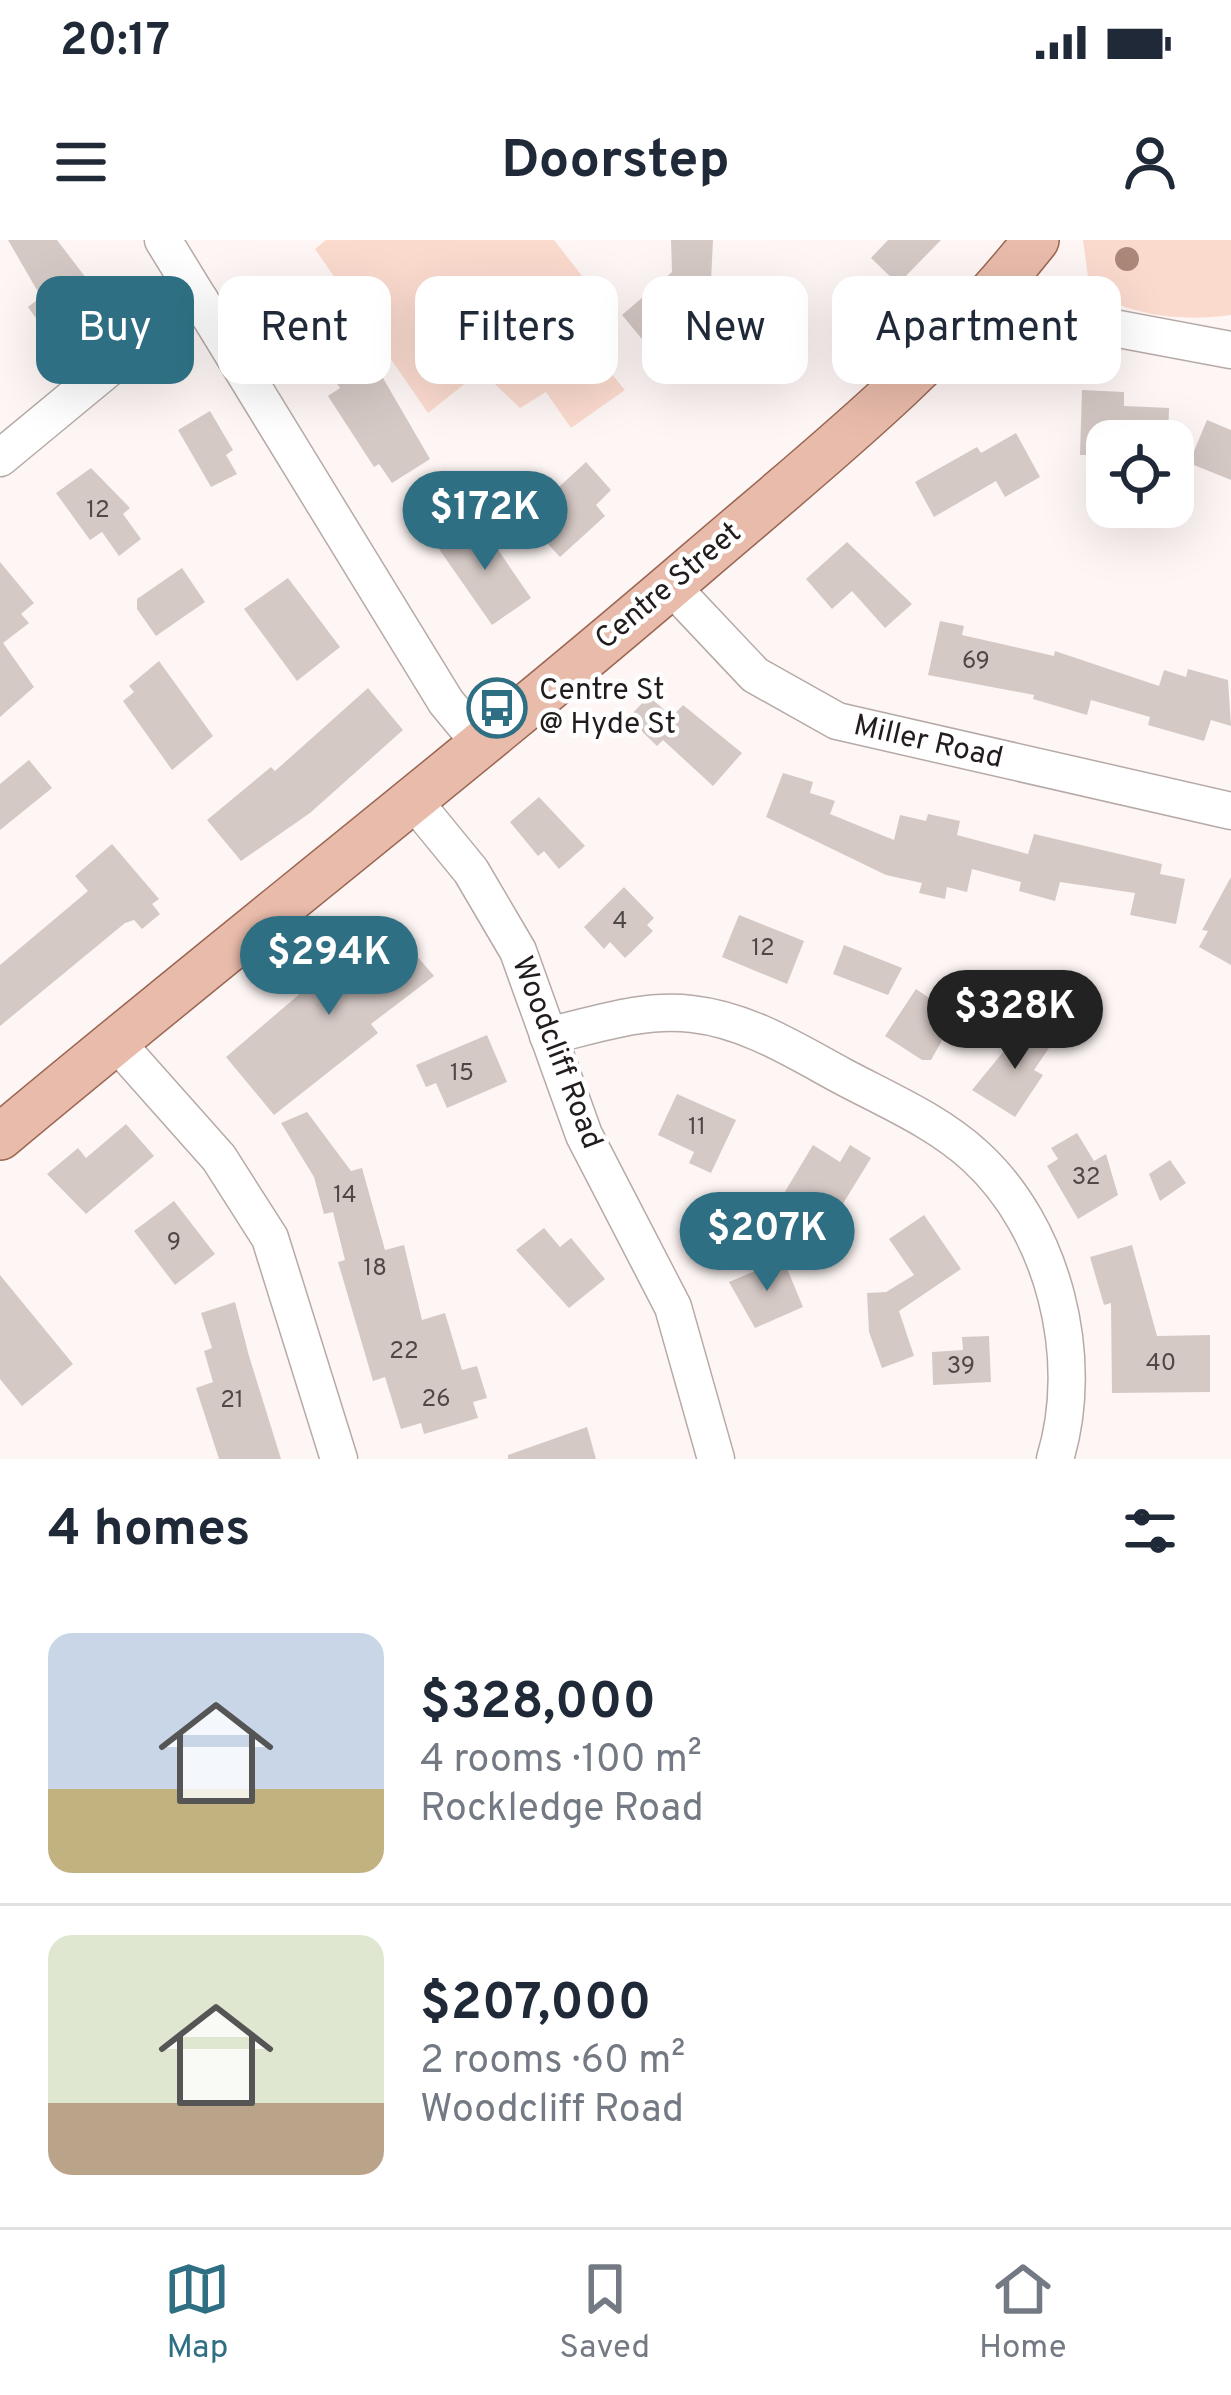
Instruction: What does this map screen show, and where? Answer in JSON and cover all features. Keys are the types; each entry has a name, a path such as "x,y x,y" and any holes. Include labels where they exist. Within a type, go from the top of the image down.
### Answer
{"main road":[{"name":"Centre Street","path":"1008,276 1036,240"},
{"name":"Centre Street","path":"0,1137 671,586 906,384"}],"street":[{"path":"164,240 446,702 480,743"},
{"path":"0,458 144,339 200,300"},
{"path":"1121,329 1231,350"},
{"name":"Miller Road","path":"671,586 754,675 837,721 1231,811"},
{"name":"Woodcliff Road","path":"412,799 452,845 504,925 530,979 584,1135 661,1276 684,1337 716,1459"},
{"path":"548,1036 649,1013 721,1018 849,1079 973,1153 1021,1214 1052,1281 1067,1383 1055,1459"},
{"path":"115,1041 219,1158 270,1238 339,1459"}],"shaded area":[{"path":"326,240 554,240 582,276 415,276 415,384 465,384 428,413 391,359 391,276 334,276 315,249"},
{"path":"1083,240 1231,240 1231,315 1158,315 1123,306 1121,276 1088,276"},
{"path":"618,382 625,390 571,428 546,392 520,408 495,384"}],"building":[{"path":"8,240 57,240 84,276 36,276 36,288"},
{"path":"671,240 713,240 711,276 667,276 672,272"},
{"path":"888,240 941,240 906,276 890,276 871,258"},
{"path":"642,298 642,339 622,315"},
{"path":"337,384 386,384 430,459 392,483 379,464 374,467 328,396 340,388"},
{"path":"1082,390 1124,392 1124,406 1169,408 1169,420 1086,420 1086,455 1080,455"},
{"path":"210,411 233,450 226,455 237,474 211,487 178,430"},
{"path":"1207,420 1231,430 1231,480 1194,465 1194,451"},
{"path":"1016,433 1040,477 1005,497 996,481 934,517 915,482 977,447 981,453"},
{"path":"586,462 611,490 596,505 605,516 560,557 515,508 539,487 548,497"},
{"path":"91,468 130,508 123,514 141,539 119,556 102,532 90,540 56,493"},
{"path":"479,522 531,598 492,625 439,549"},
{"path":"847,542 912,604 885,628 852,591 832,609 806,579"},
{"path":"0,562 34,603 21,614 29,623 3,643 34,687 0,717"},
{"path":"182,568 205,602 156,636 137,609 137,599"},
{"path":"288,578 340,647 297,681 244,609"},
{"path":"940,621 964,626 962,635 1054,656 1055,651 1159,686 1164,670 1186,677 1188,669 1228,680 1231,726 1211,720 1204,741 1148,725 1150,717 1091,700 1087,715 1033,699 1034,695 928,675"},
{"path":"159,661 213,736 172,770 123,701 134,692 129,686"},
{"path":"368,688 403,730 310,813 241,861 207,820 271,767 275,771"},
{"path":"649,696 672,717 683,705 742,753 713,786 663,740 657,746 628,718"},
{"path":"29,760 52,788 0,830 0,784"},
{"path":"783,773 813,782 810,793 835,801 830,814 894,840 900,815 926,821 928,814 960,821 957,835 1028,854 1034,834 1162,864 1160,874 1185,879 1176,924 1130,915 1135,893 1060,882 1055,901 1019,891 1021,882 972,869 967,892 947,887 945,899 919,893 922,883 886,875 766,817"},
{"path":"539,797 585,846 559,869 544,851 538,856 510,822"},
{"path":"112,844 159,899 152,904 160,914 142,929 134,920 125,923 0,1026 0,965 88,891 75,876"},
{"path":"1231,877 1231,965 1199,947 1208,931 1202,930"},
{"path":"624,887 654,918 647,925 653,931 625,958 610,942 604,949 584,927"},
{"path":"739,915 804,941 787,984 722,957"},
{"path":"386,920 434,976 371,1024 378,1033 274,1115 226,1057"},
{"path":"844,945 902,968 888,995 833,974"},
{"path":"916,989 956,1016 931,1060 922,1060 885,1036"},
{"path":"1026,1024 1053,1042 1034,1070 1043,1075 1015,1117 972,1090"},
{"path":"487,1035 507,1082 447,1108 436,1083 426,1087 416,1065"},
{"path":"677,1094 736,1120 711,1173 689,1163 694,1152 658,1135"},
{"path":"307,1112 351,1171 362,1168 385,1250 404,1245 422,1320 445,1313 462,1370 477,1366 487,1398 473,1402 478,1418 424,1434 421,1423 401,1429 385,1377 373,1381 338,1262 345,1260 333,1212 324,1214 314,1177 281,1123"},
{"path":"126,1124 154,1156 86,1214 47,1174 78,1148 86,1158"},
{"path":"1077,1133 1094,1161 1106,1154 1118,1195 1078,1219 1047,1166 1058,1159 1051,1148"},
{"path":"813,1145 840,1162 850,1145 871,1158 828,1228 783,1195"},
{"path":"1170,1160 1186,1183 1160,1201 1149,1174"},
{"path":"174,1201 215,1254 175,1285 134,1231"},
{"path":"924,1215 961,1269 899,1311 914,1356 882,1368 869,1332 867,1293 886,1292 914,1275 889,1239"},
{"path":"544,1228 560,1247 571,1238 605,1279 569,1308 516,1250"},
{"path":"1132,1245 1157,1336 1210,1335 1210,1392 1112,1393 1111,1303 1104,1305 1090,1257"},
{"path":"783,1259 803,1307 755,1328 729,1282"},
{"path":"0,1275 73,1364 22,1406 0,1379"},
{"path":"235,1302 281,1459 219,1459 196,1388 213,1382 204,1351 212,1348 201,1313"},
{"path":"989,1336 991,1382 933,1385 932,1352 963,1350 962,1337"},
{"path":"587,1427 596,1459 508,1459 508,1455"}],"place":[{"name":"Centre St @ Hyde St","path":"497,708"}]}
